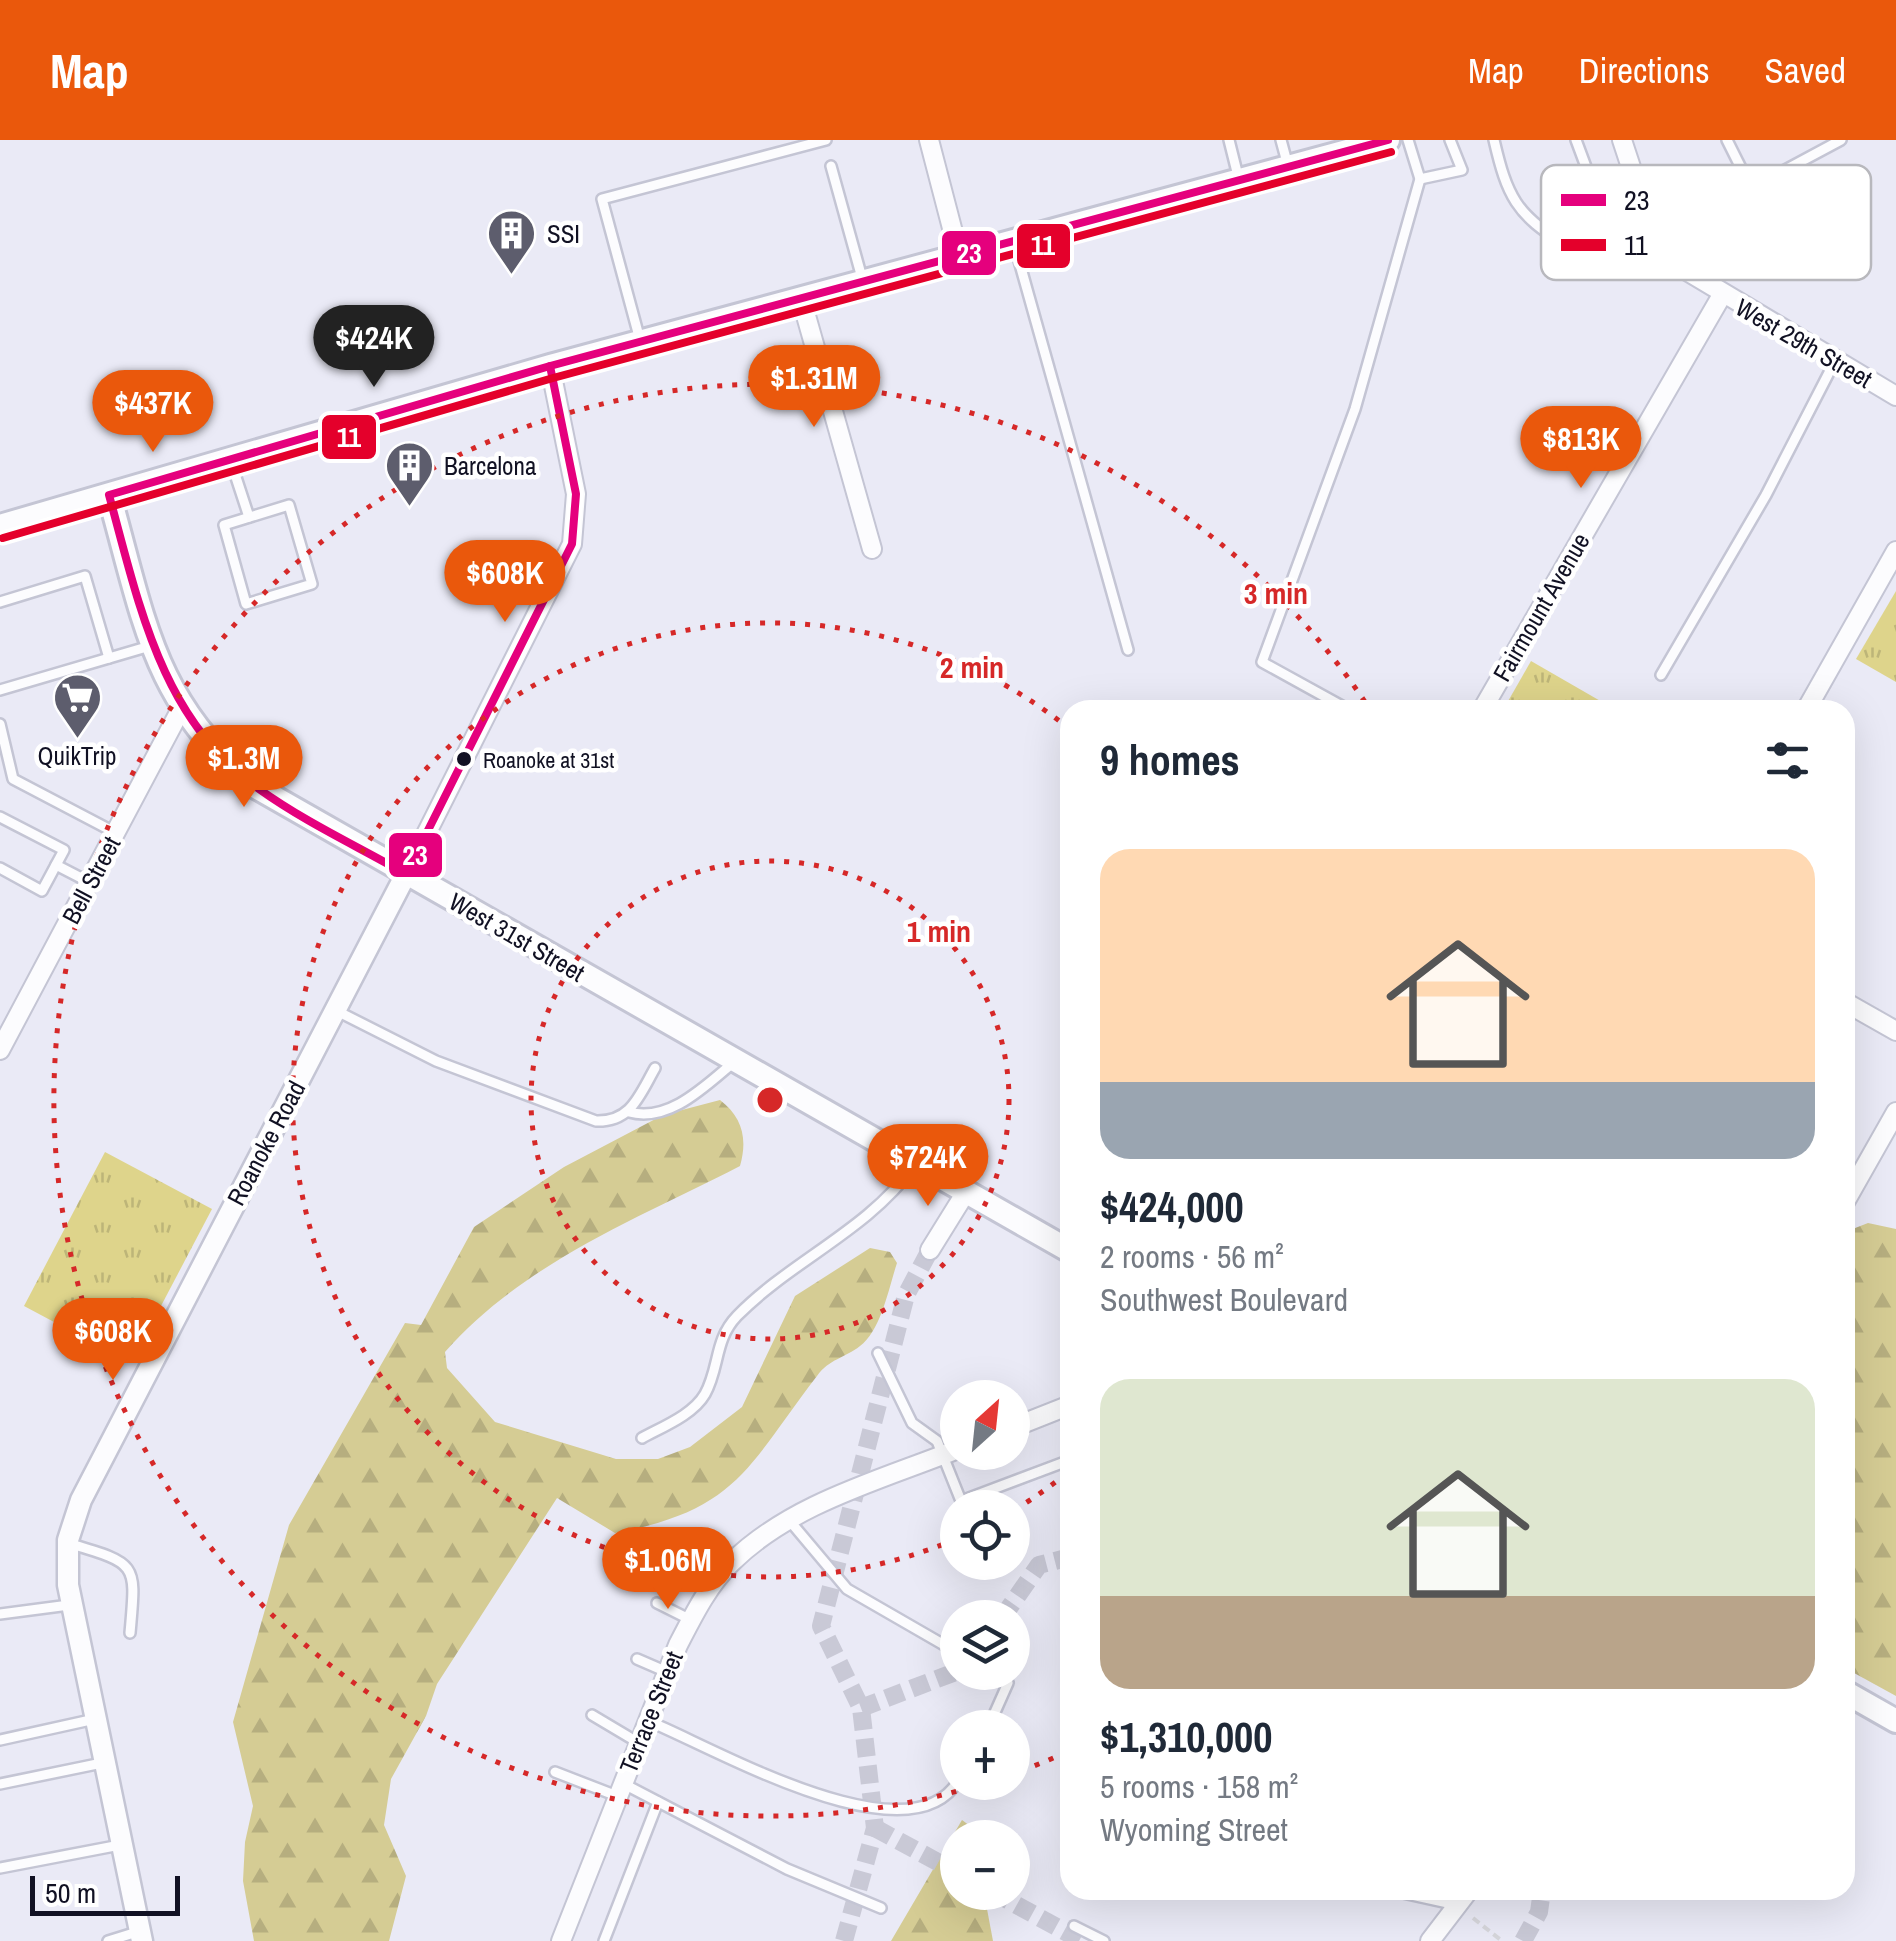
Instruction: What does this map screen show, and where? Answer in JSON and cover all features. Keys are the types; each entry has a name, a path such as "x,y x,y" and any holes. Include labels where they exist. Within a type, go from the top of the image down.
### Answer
{"main road":[{"path":"0,526 550,366 1388,140"},
{"name":"West 31st Street","path":"109,495 152,645 180,709 218,756 256,786 1060,1245"},
{"path":"1855,1698 1896,1721"}],"street":[{"path":"929,140 959,254"},
{"name":"West 29th Street","path":"1622,140 1630,165"},
{"name":"West 29th Street","path":"1700,280 1896,396"},
{"name":"Fairmount Avenue","path":"1488,700 1722,295"},
{"path":"801,298 872,549"},
{"name":"Roanoke Road","path":"141,1936 72,1604 68,1543 81,1500 406,874 572,544 576,494 550,366"},
{"path":"1812,700 1896,552"},
{"name":"Bell Street","path":"0,1050 180,709"},
{"path":"1855,1008 1896,1031"},
{"path":"1855,1184 1896,1112"},
{"path":"930,1250 966,1192"},
{"path":"1030,1421 1060,1409"},
{"name":"Terrace Street","path":"561,1941 667,1672 691,1620 724,1571 769,1531 789,1520 940,1457"},
{"path":"1430,1941 1462,1900"}],"lane":[{"path":"641,341 602,199 826,140"},
{"path":"1228,140 1240,180"},
{"path":"1281,140 1288,167"},
{"path":"1331,700 1262,662 1355,409 1420,180 1408,140"},
{"path":"1420,180 1462,170 1450,140"},
{"path":"1494,140 1508,194 1526,222 1541,231"},
{"path":"1576,140 1585,165"},
{"path":"1726,140 1738,165"},
{"path":"1794,165 1841,140"},
{"path":"832,166 863,280"},
{"path":"1014,240 1128,650"},
{"path":"1661,675 1766,494 1835,361"},
{"path":"230,460 249,517"},
{"path":"289,505 312,584 246,604 224,525 249,517 289,505"},
{"path":"0,602 85,576 109,658"},
{"path":"0,690 152,645"},
{"path":"0,724 13,779 116,832"},
{"path":"0,817 64,850 42,891 0,868"},
{"path":"56,865 90,882"},
{"path":"336,1010 436,1061 596,1121 616,1122 629,1112 655,1068"},
{"path":"629,1112 645,1116 663,1113 735,1061"},
{"path":"642,1438 694,1408 706,1394 719,1340 738,1316 894,1194 915,1164"},
{"path":"878,1353 912,1423 940,1442"},
{"path":"954,1470 961,1501 1060,1464"},
{"path":"789,1520 848,1589 940,1642"},
{"path":"68,1543 113,1556 130,1568 134,1583 130,1634"},
{"path":"679,1554 710,1557 724,1571"},
{"path":"657,1603 691,1620"},
{"path":"0,1614 72,1604"},
{"path":"637,1659 667,1672"},
{"path":"592,1714 639,1743"},
{"path":"0,1740 96,1719"},
{"path":"648,1721 722,1759 864,1809 917,1807 940,1796"},
{"path":"0,1784 105,1762"},
{"path":"555,1772 658,1802 786,1869 881,1908"},
{"path":"604,1941 658,1802"},
{"path":"0,1868 122,1844"},
{"path":"1432,1900 1457,1906"},
{"path":"1074,1926 1104,1941"},
{"path":"108,1941 141,1936"}],"path":[{"path":"1457,1906 1502,1941"}],"green space":[{"path":"1896,591 1896,682 1856,659"},
{"path":"1531,661 1599,700 1509,700"},
{"path":"720,1100 734,1114 741,1129 740,1166 545,1268 476,1321 445,1352 447,1368 495,1422 616,1459 658,1459 690,1447 742,1407 795,1296 870,1248 890,1252 897,1263 874,1330 860,1346 822,1370 736,1480 689,1512 615,1533 557,1498 437,1684 426,1716 391,1779 384,1825 406,1876 389,1941 254,1941 243,1881 245,1842 253,1806 233,1722 289,1525 405,1323 421,1325 474,1227 564,1167 663,1115"},
{"path":"105,1152 212,1209 131,1363 24,1306"},
{"path":"1868,1223 1896,1229 1896,1696 1855,1673 1855,1228"},
{"path":"940,1857 940,1910 987,1910 993,1941 891,1941"}],"tunnel":[{"path":"844,1941 875,1828 861,1708 821,1626 906,1295 930,1250"},
{"path":"1015,1600 1039,1565 1060,1560"},
{"path":"861,1708 940,1678"},
{"path":"875,1828 940,1863"},
{"path":"1523,1941 1539,1912 1541,1900"},
{"path":"1026,1910 1082,1941"}],"transit line":[{"name":"23","path":"550,366 1388,140"},
{"name":"11","path":"3,538 553,378 1391,152"},
{"name":"23","path":"550,366 576,494 572,544 406,874 259,789 226,761 198,729 158,657 109,495 550,366"}],"place":[{"name":"SSI","path":"512,276"},
{"name":"Barcelona","path":"409,508"},
{"name":"QuikTrip","path":"77,740"},
{"name":"Roanoke at 31st","path":"464,759"}]}
